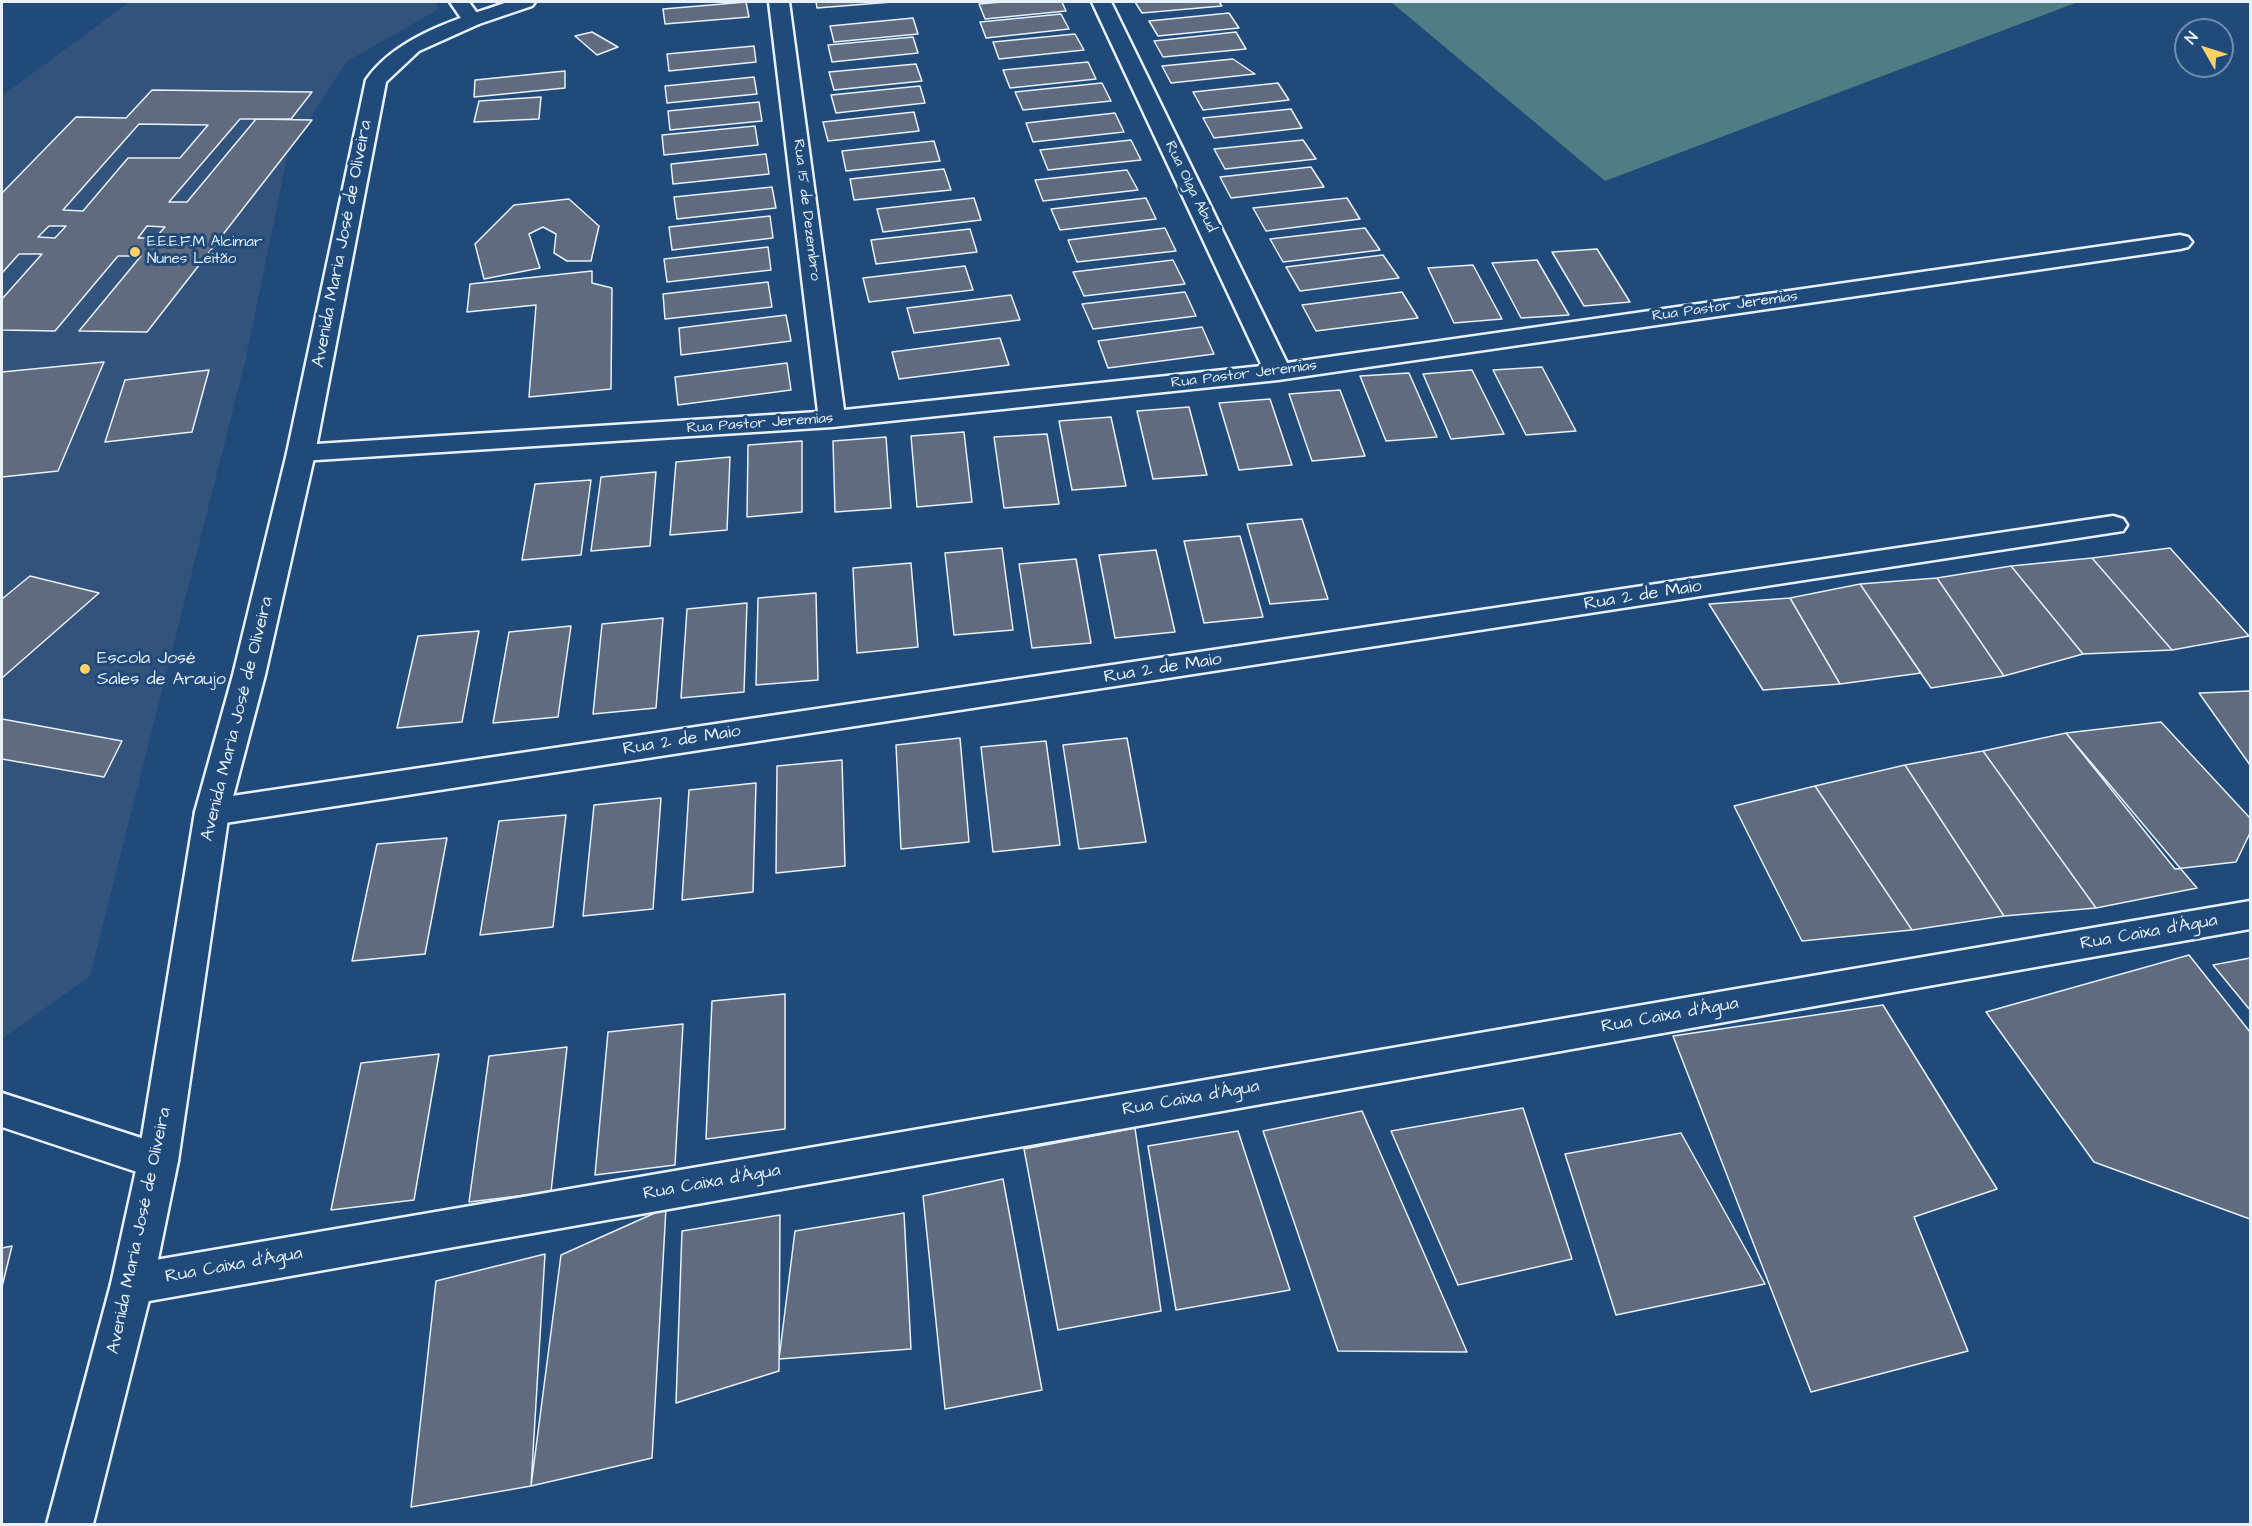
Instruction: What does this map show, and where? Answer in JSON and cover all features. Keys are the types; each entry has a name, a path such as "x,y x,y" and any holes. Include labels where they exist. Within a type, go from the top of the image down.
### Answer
{"street":[{"name":"Avenida Maria José de Oliveira","path":"70,1524 132,1284 158,1161 212,812 249,675 301,453 376,80 412,47 466,11 525,2"},
{"name":"Rua 15 de Dezembro","path":"779,2 832,419"},
{"name":"Rua Olga Abud","path":"1101,2 1278,372"},
{"name":"Rua Pastor Jeremias","path":"301,453 832,419 1278,372 2180,242"},
{"name":"Rua 2 de Maio","path":"212,812 2113,525"},
{"name":"Rua Caixa d'Água","path":"132,1284 2250,915"},
{"path":"2,1110 158,1161"}],"shaded area":[{"path":"129,2 437,2 437,10 346,62 288,153 245,362 90,976 2,1039 2,96"}],"green space":[{"path":"1391,2 2078,2 1605,181"}],"building":[{"path":"746,2 749,17 665,24 663,9"},
{"path":"816,2 892,2 817,8"},
{"path":"1062,2 1066,11 985,19 979,4"},
{"path":"1135,2 1219,2 1222,6 1142,13"},
{"path":"1229,13 1239,28 1158,36 1149,21"},
{"path":"1061,14 1069,29 986,38 980,22"},
{"path":"913,18 918,34 834,42 830,26"},
{"path":"592,32 618,47 597,55 575,36"},
{"path":"1236,32 1246,49 1163,57 1154,41"},
{"path":"1075,34 1084,50 999,59 993,42"},
{"path":"913,37 918,53 832,62 828,45"},
{"path":"754,46 756,62 669,71 667,54"},
{"path":"1233,59 1255,74 1171,83 1162,66"},
{"path":"1088,62 1096,79 1010,88 1003,70"},
{"path":"916,64 922,81 834,90 829,72"},
{"path":"565,71 565,88 474,97 475,80"},
{"path":"754,77 757,94 667,103 665,86"},
{"path":"1102,83 1111,101 1023,110 1015,92"},
{"path":"1278,83 1289,100 1203,110 1193,92"},
{"path":"920,86 925,103 836,113 831,95"},
{"path":"152,90 312,92 291,119 256,119 312,120 147,332 79,331 141,256 118,256 55,331 2,330 2,299 42,254 19,254 2,273 2,193 76,117 126,118","holes":["240,119 256,119 187,202 169,202","139,124 208,125 180,158 128,158 83,211 63,210","49,226 66,226 55,238 38,237","147,226 165,227 155,238 138,238"]},
{"path":"541,97 539,119 474,122 479,101"},
{"path":"759,102 762,121 670,130 668,111"},
{"path":"1291,109 1302,128 1214,138 1203,118"},
{"path":"914,112 919,131 828,141 823,122"},
{"path":"1115,113 1124,132 1033,142 1026,123"},
{"path":"755,126 758,145 664,155 662,135"},
{"path":"1131,140 1141,160 1048,170 1040,150"},
{"path":"1303,140 1316,159 1225,169 1214,149"},
{"path":"934,141 940,161 846,171 842,151"},
{"path":"766,154 769,174 673,184 671,164"},
{"path":"1311,167 1324,187 1231,198 1220,177"},
{"path":"944,169 951,190 854,200 850,179"},
{"path":"1127,170 1138,190 1043,201 1035,180"},
{"path":"772,187 776,208 677,219 674,197"},
{"path":"974,198 981,220 883,232 877,209"},
{"path":"1146,198 1156,219 1060,230 1051,209"},
{"path":"1347,198 1360,219 1266,231 1253,208"},
{"path":"569,199 599,226 591,261 567,261 554,253 556,234 543,227 529,234 540,268 484,279 475,244 514,205"},
{"path":"770,216 773,238 672,250 669,227"},
{"path":"1165,228 1176,251 1077,262 1068,240"},
{"path":"1365,228 1380,250 1283,262 1270,239"},
{"path":"970,229 977,252 876,264 871,240"},
{"path":"768,247 771,270 667,282 664,259"},
{"path":"1597,249 1630,302 1584,306 1552,252"},
{"path":"1383,255 1399,278 1300,291 1286,267"},
{"path":"1173,260 1185,284 1084,296 1073,272"},
{"path":"1537,260 1569,315 1521,318 1492,263"},
{"path":"1473,265 1502,319 1454,323 1428,268"},
{"path":"965,266 973,290 869,302 863,278"},
{"path":"592,271 592,283 612,288 611,389 529,397 536,305 467,312 470,284"},
{"path":"768,282 772,307 665,319 663,294"},
{"path":"1185,292 1196,316 1093,329 1082,304"},
{"path":"1402,292 1418,318 1316,331 1302,305"},
{"path":"1011,295 1020,320 914,333 907,308"},
{"path":"786,315 791,341 681,355 679,328"},
{"path":"1202,327 1214,354 1108,368 1098,341"},
{"path":"1000,338 1009,365 899,379 892,352"},
{"path":"104,362 58,471 2,477 2,372"},
{"path":"787,363 791,390 678,405 675,377"},
{"path":"1542,367 1576,431 1526,435 1493,370"},
{"path":"209,370 192,432 105,442 125,380"},
{"path":"1472,370 1504,434 1451,439 1423,374"},
{"path":"1409,373 1437,437 1386,441 1360,376"},
{"path":"1340,390 1365,456 1312,461 1289,394"},
{"path":"1270,399 1292,465 1239,470 1219,403"},
{"path":"1189,407 1207,475 1153,479 1137,411"},
{"path":"1111,417 1126,486 1072,490 1059,421"},
{"path":"964,432 972,502 917,507 911,436"},
{"path":"1047,434 1059,504 1004,508 994,437"},
{"path":"886,437 891,508 835,512 833,441"},
{"path":"802,441 802,512 747,517 748,445"},
{"path":"730,457 727,530 670,535 676,462"},
{"path":"656,472 650,546 591,551 601,477"},
{"path":"591,480 581,555 522,560 535,484"},
{"path":"1302,519 1328,599 1270,604 1247,524"},
{"path":"1240,536 1263,617 1204,623 1184,541"},
{"path":"1002,548 1013,630 954,635 945,553"},
{"path":"2170,548 2249,636 2172,650 2092,558"},
{"path":"1156,550 1175,632 1115,638 1099,555"},
{"path":"2092,558 2172,650 2083,654 2011,566"},
{"path":"1076,559 1091,643 1032,648 1019,564"},
{"path":"911,563 918,647 857,653 853,568"},
{"path":"2011,566 2083,654 2004,676 1937,578"},
{"path":"30,576 99,593 2,678 2,599"},
{"path":"1937,578 2004,676 1931,688 1860,584"},
{"path":"1860,584 1921,673 1840,684 1790,598"},
{"path":"816,593 818,680 756,685 758,598"},
{"path":"1790,598 1840,684 1763,690 1709,604"},
{"path":"747,603 744,692 681,698 687,609"},
{"path":"663,618 656,708 593,714 602,624"},
{"path":"571,626 558,717 493,723 509,632"},
{"path":"479,631 462,722 397,728 418,636"},
{"path":"2250,691 2250,765 2199,693"},
{"path":"2,719 122,741 104,777 2,759"},
{"path":"2161,722 2250,818 2250,833 2236,862 2175,869 2066,733"},
{"path":"2066,733 2197,888 2096,908 1983,751"},
{"path":"960,738 969,842 901,849 896,745"},
{"path":"1127,738 1146,842 1079,849 1063,745"},
{"path":"1046,741 1060,845 993,852 981,747"},
{"path":"1983,751 2096,908 2004,916 1905,765"},
{"path":"842,760 845,866 776,873 777,766"},
{"path":"1905,765 2004,916 1912,930 1815,786"},
{"path":"756,783 753,892 682,900 689,790"},
{"path":"1815,786 1912,930 1802,941 1734,806"},
{"path":"661,798 653,909 583,916 594,805"},
{"path":"566,815 553,927 480,935 499,821"},
{"path":"447,838 425,954 352,961 377,844"},
{"path":"2189,955 2250,1032 2250,1219 2094,1162 1986,1012"},
{"path":"2250,958 2250,1010 2213,965"},
{"path":"785,994 785,1129 706,1139 712,1001"},
{"path":"1883,1005 1997,1189 1914,1217 1968,1351 1811,1392 1673,1036"},
{"path":"683,1024 675,1165 595,1175 608,1032"},
{"path":"567,1047 551,1192 469,1202 489,1056"},
{"path":"439,1054 414,1200 331,1210 361,1063"},
{"path":"1523,1108 1572,1259 1458,1285 1391,1131"},
{"path":"1362,1111 1467,1352 1338,1351 1263,1131"},
{"path":"1135,1128 1161,1311 1058,1330 1024,1149"},
{"path":"1238,1131 1290,1290 1176,1310 1148,1146"},
{"path":"1681,1133 1765,1284 1616,1315 1565,1154"},
{"path":"1003,1179 1042,1390 945,1409 923,1196"},
{"path":"666,1208 652,1458 531,1486 561,1255"},
{"path":"904,1213 911,1349 779,1359 795,1231"},
{"path":"780,1215 779,1371 676,1403 682,1231"},
{"path":"12,1246 2,1287 2,1248"},
{"path":"545,1254 531,1486 411,1507 436,1281"}],"place":[{"name":"E.E.E.F.M Alcimar Nunes Leitão","path":"135,252"},
{"name":"Escola José Sales de Araujo","path":"85,669"}]}
